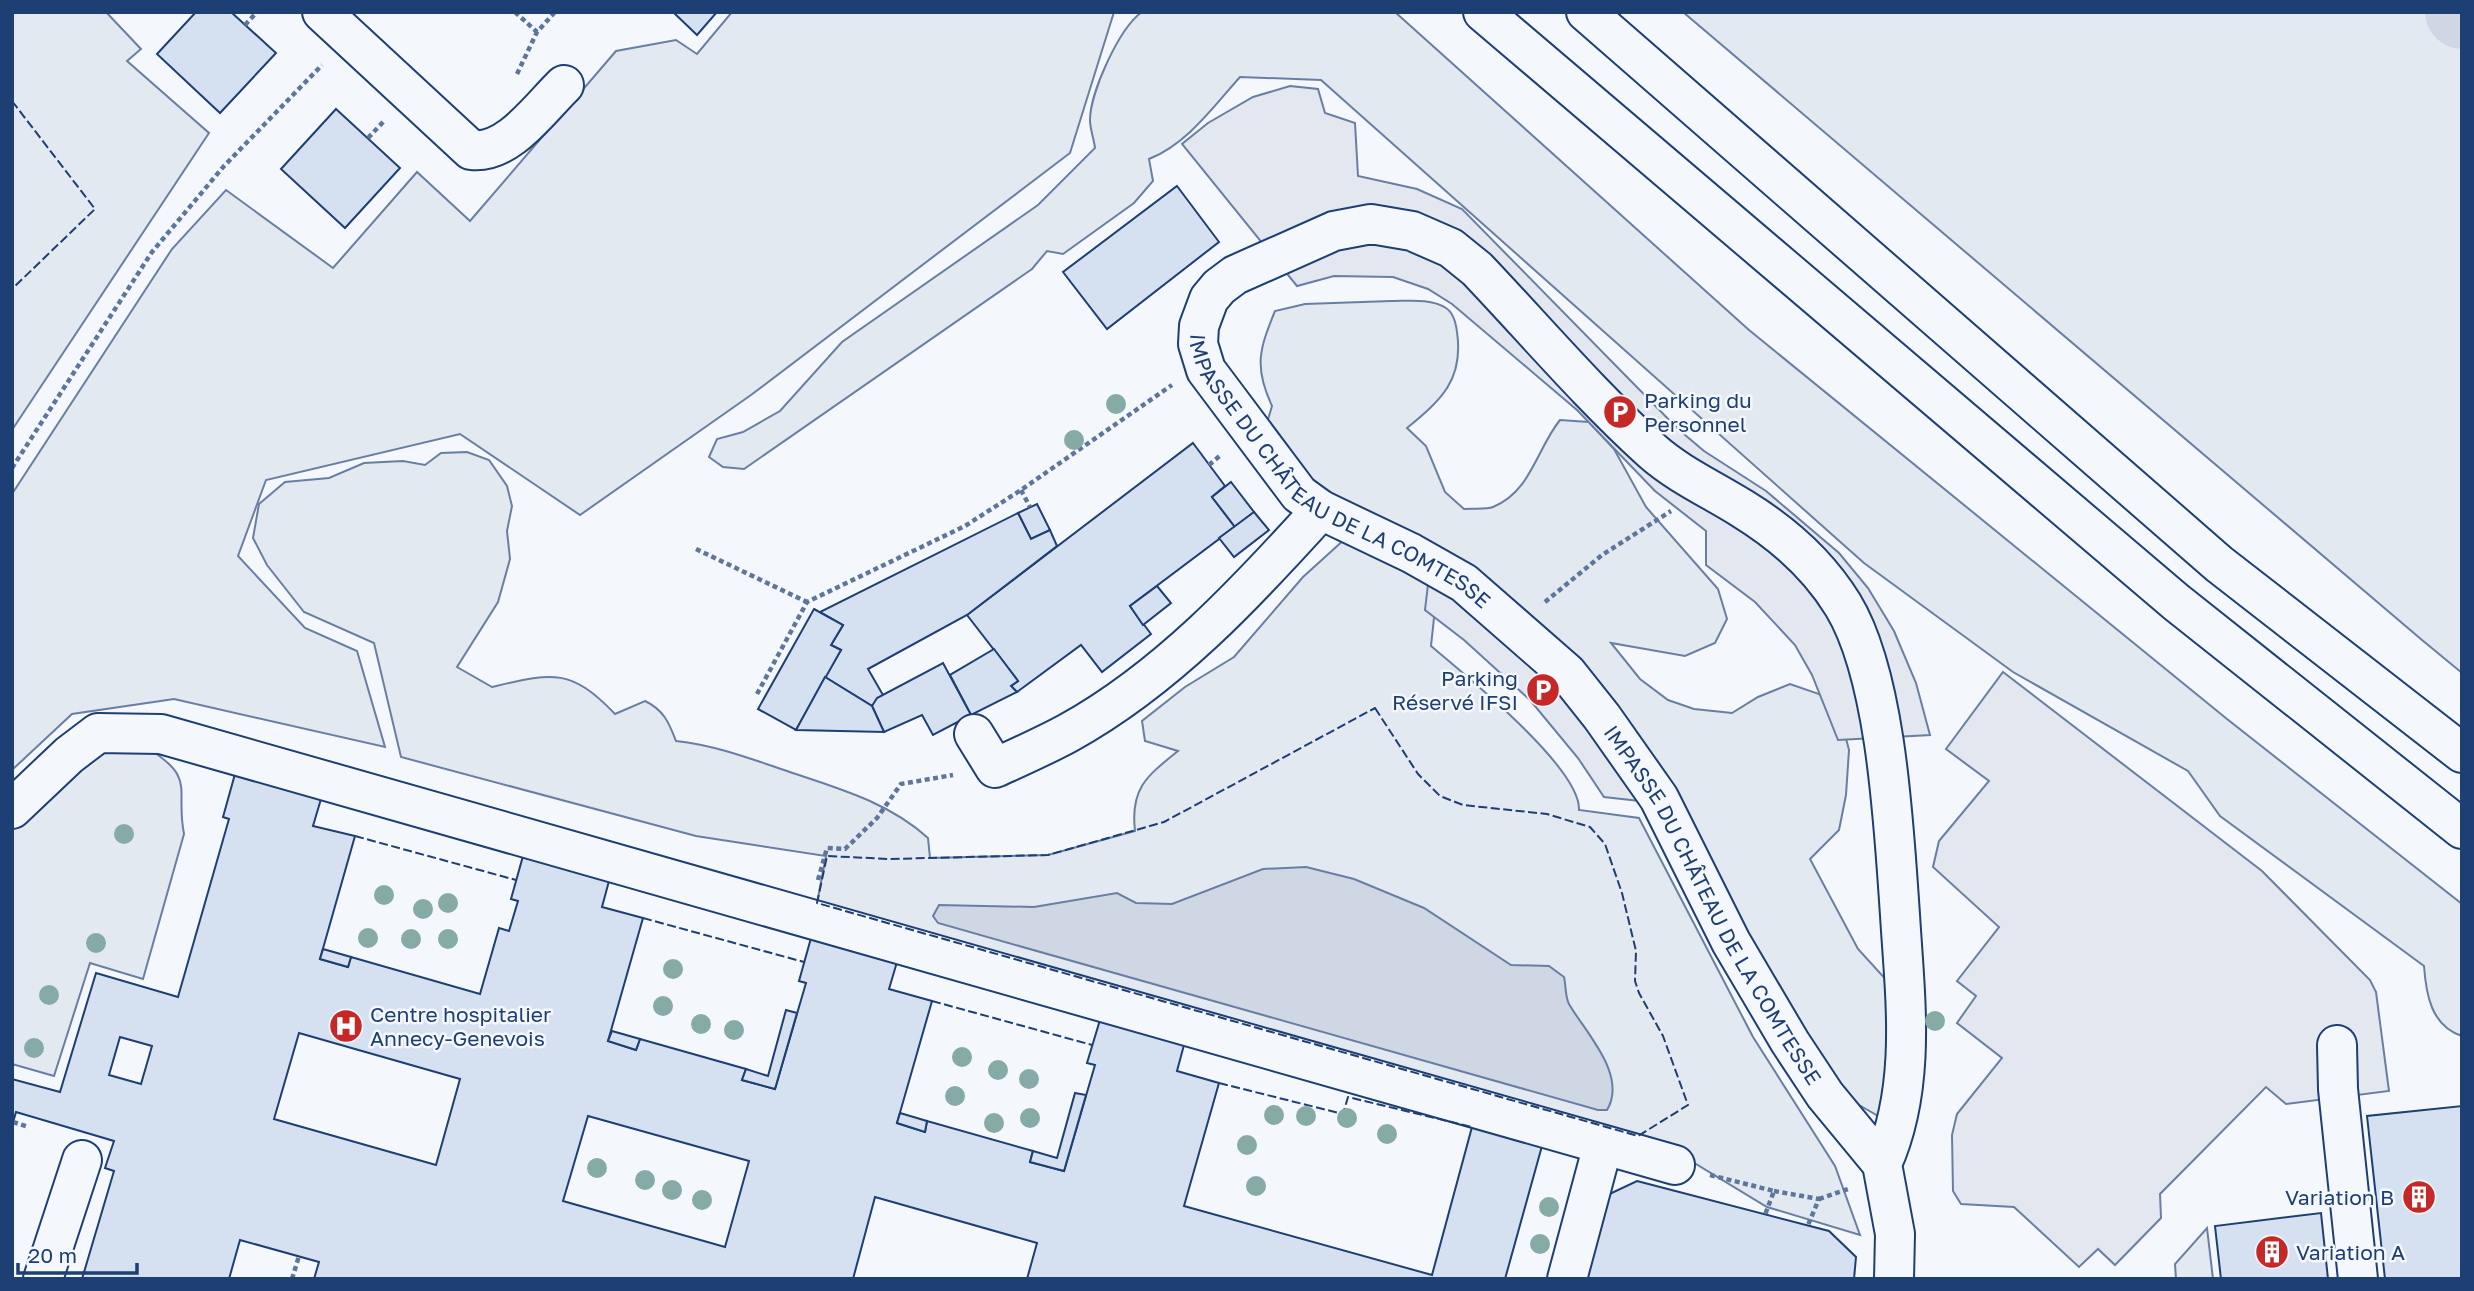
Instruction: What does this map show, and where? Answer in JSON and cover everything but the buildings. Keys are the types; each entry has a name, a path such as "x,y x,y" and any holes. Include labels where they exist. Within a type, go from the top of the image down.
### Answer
{"main road":[{"path":"1483,12 2176,602 2462,829"},
{"path":"1586,12 2219,564 2462,753"},
{"path":"335,25 471,150 489,150 508,139 564,85"},
{"name":"IMPASSE DU CHÂTEAU DE LA COMTESSE","path":"1870,1174 1896,1133 1902,1100 1907,1025 1897,873 1885,756 1863,645 1843,605 1815,568 1782,536 1654,453 1477,269 1451,248 1412,230 1371,225 1334,231 1235,275 1214,293 1204,312 1198,344 1203,363 1222,395 1299,494 1321,510 1412,553 1464,583 1518,626 1567,673 1658,798 1731,942 1870,1174 1895,1234 1894,1279"},
{"path":"974,734 995,768 1068,733 1125,695 1185,648 1253,585 1321,510"},
{"path":"12,808 69,755 98,733 161,734 1675,1165"},
{"path":"2337,1045 2338,1089 2358,1279"},
{"path":"1567,1279 1603,1145"},
{"path":"43,1279 82,1160"}],"path":[{"path":"245,25 257,12"},
{"path":"515,12 537,32"},
{"path":"12,468 152,251 224,166 335,25"},
{"path":"757,694 807,602 965,526 1203,363"},
{"path":"1518,626 1602,555 1708,489"},
{"path":"1021,490 1030,507"},
{"path":"696,549 807,602"},
{"path":"827,848 845,849 877,818 901,784 995,768"},
{"path":"13,1122 29,1127"},
{"path":"1728,1180 1819,1199 1870,1174"},
{"path":"1765,1215 1774,1191"},
{"path":"1808,1226 1819,1199"},
{"path":"292,1279 299,1256"}],"shaded area":[{"path":"12,12 106,12 141,49 127,61 209,133 12,430"},
{"path":"732,12 1114,12 1070,153 751,395 580,515 460,434 266,480 238,556 305,628 357,651 385,747 174,699 72,714 12,770 12,494 172,249 226,190 333,268 417,172 470,221 616,51 676,40 697,54"},
{"path":"1142,12 1395,12 1749,330 2227,719 2462,904 2462,1036 2443,1025 2432,1008 2424,966 2220,816 2188,771 2013,672 1864,563 1321,80 1240,77 1187,134 1149,159 1153,181 1134,203 1063,254 1047,251 1032,269 744,469 723,467 709,457 717,439 743,432 780,411 842,342 1038,205 1095,148 1090,120 1100,78 1115,46"},
{"path":"1683,12 2462,12 2462,673 2422,640"},
{"name":"Parking du Personnel","path":"1290,86 1318,89 1325,113 1355,123 1358,176 1417,189 1462,209 1678,429 1704,451 1766,491 1839,553 1868,588 1894,631 1916,683 1930,735 1838,740 1812,675 1795,645 1755,602 1706,565 1706,531 1655,491 1577,410 1452,304 1428,289 1393,277 1334,276 1297,286 1182,144 1208,123 1253,97"},
{"path":"1419,301 1440,305 1451,313 1454,319 1458,349 1453,376 1440,398 1407,428 1426,446 1445,492 1464,509 1493,507 1516,491 1560,420 1589,422 1614,449 1646,507 1718,589 1727,619 1715,643 1685,656 1611,643 1640,679 1668,700 1694,709 1732,713 1758,697 1790,684 1819,694 1840,715 1849,750 1846,795 1839,830 1810,859 1858,949 1910,1006 1887,1121 1859,1105 1750,997 1681,841 1439,571 1431,646 1542,747 1575,792 1579,810 1639,818 1753,1037 1835,1166 1860,1235 1767,1207 1681,1155 817,903 826,856 696,836 401,757 374,643 304,612 267,565 253,538 259,504 285,482 329,478 364,463 403,461 425,465 441,453 467,452 489,460 507,486 512,506 507,531 510,559 498,602 457,667 492,687 545,677 572,681 585,688 615,714 645,701 661,713 676,741 716,748 755,760 877,804 928,838 930,858 1048,855 1135,831 1134,816 1138,793 1149,776 1178,751 1145,741 1142,721 1185,687 1234,657 1303,577 1346,538 1258,453 1272,406 1261,369 1262,348 1275,311 1305,304"},
{"name":"Parking Réservé IFSI","path":"1429,576 1557,680 1640,801 1604,797 1578,758 1530,700 1464,640 1425,610"},
{"path":"2003,672 2262,871 2370,980 2376,992 2389,1091 2286,1104 2266,1087 2160,1194 2161,1218 2115,1265 2098,1249 2079,1267 2014,1207 1961,1204 1953,1191 1952,1135 1957,1114 2002,1058 1957,1023 1976,996 1957,981 1999,927 1933,867 1939,841 1989,781 1946,749"},
{"path":"147,748 163,758 178,776 184,834 143,979 90,963 54,1076 12,1064 12,830 91,757 109,749"},
{"path":"1306,867 1354,879 1424,908 1511,965 1549,966 1564,977 1569,1004 1602,1054 1608,1068 1612,1097 1607,1110 1598,1110 938,923 933,916 939,905 1034,907 1117,893 1136,903 1172,904 1263,869"},
{"path":"2207,1228 2213,1279 2176,1279 2175,1264"}],"fence":[{"path":"12,101 95,209 12,289"},
{"path":"1375,708 1418,774 1440,796 1463,805 1547,814 1590,827 1605,844 1622,893 1636,951 1635,981 1663,1036 1688,1105 1638,1136 817,903 827,856 889,859 1048,855 1164,822 1375,708"},
{"path":"355,836 516,880"},
{"path":"643,918 804,962"},
{"path":"932,1001 1092,1045"},
{"path":"1219,1083 1343,1114 1348,1097 1472,1127"}],"place":[{"name":"Parking du Personnel","path":"1620,412"},
{"name":"Parking Réservé IFSI","path":"1543,690"},
{"name":"Centre hospitalier Annecy-Genevois","path":"346,1026"},
{"name":"Variation B","path":"2419,1197"},
{"name":"Variation A","path":"2272,1252"}]}
